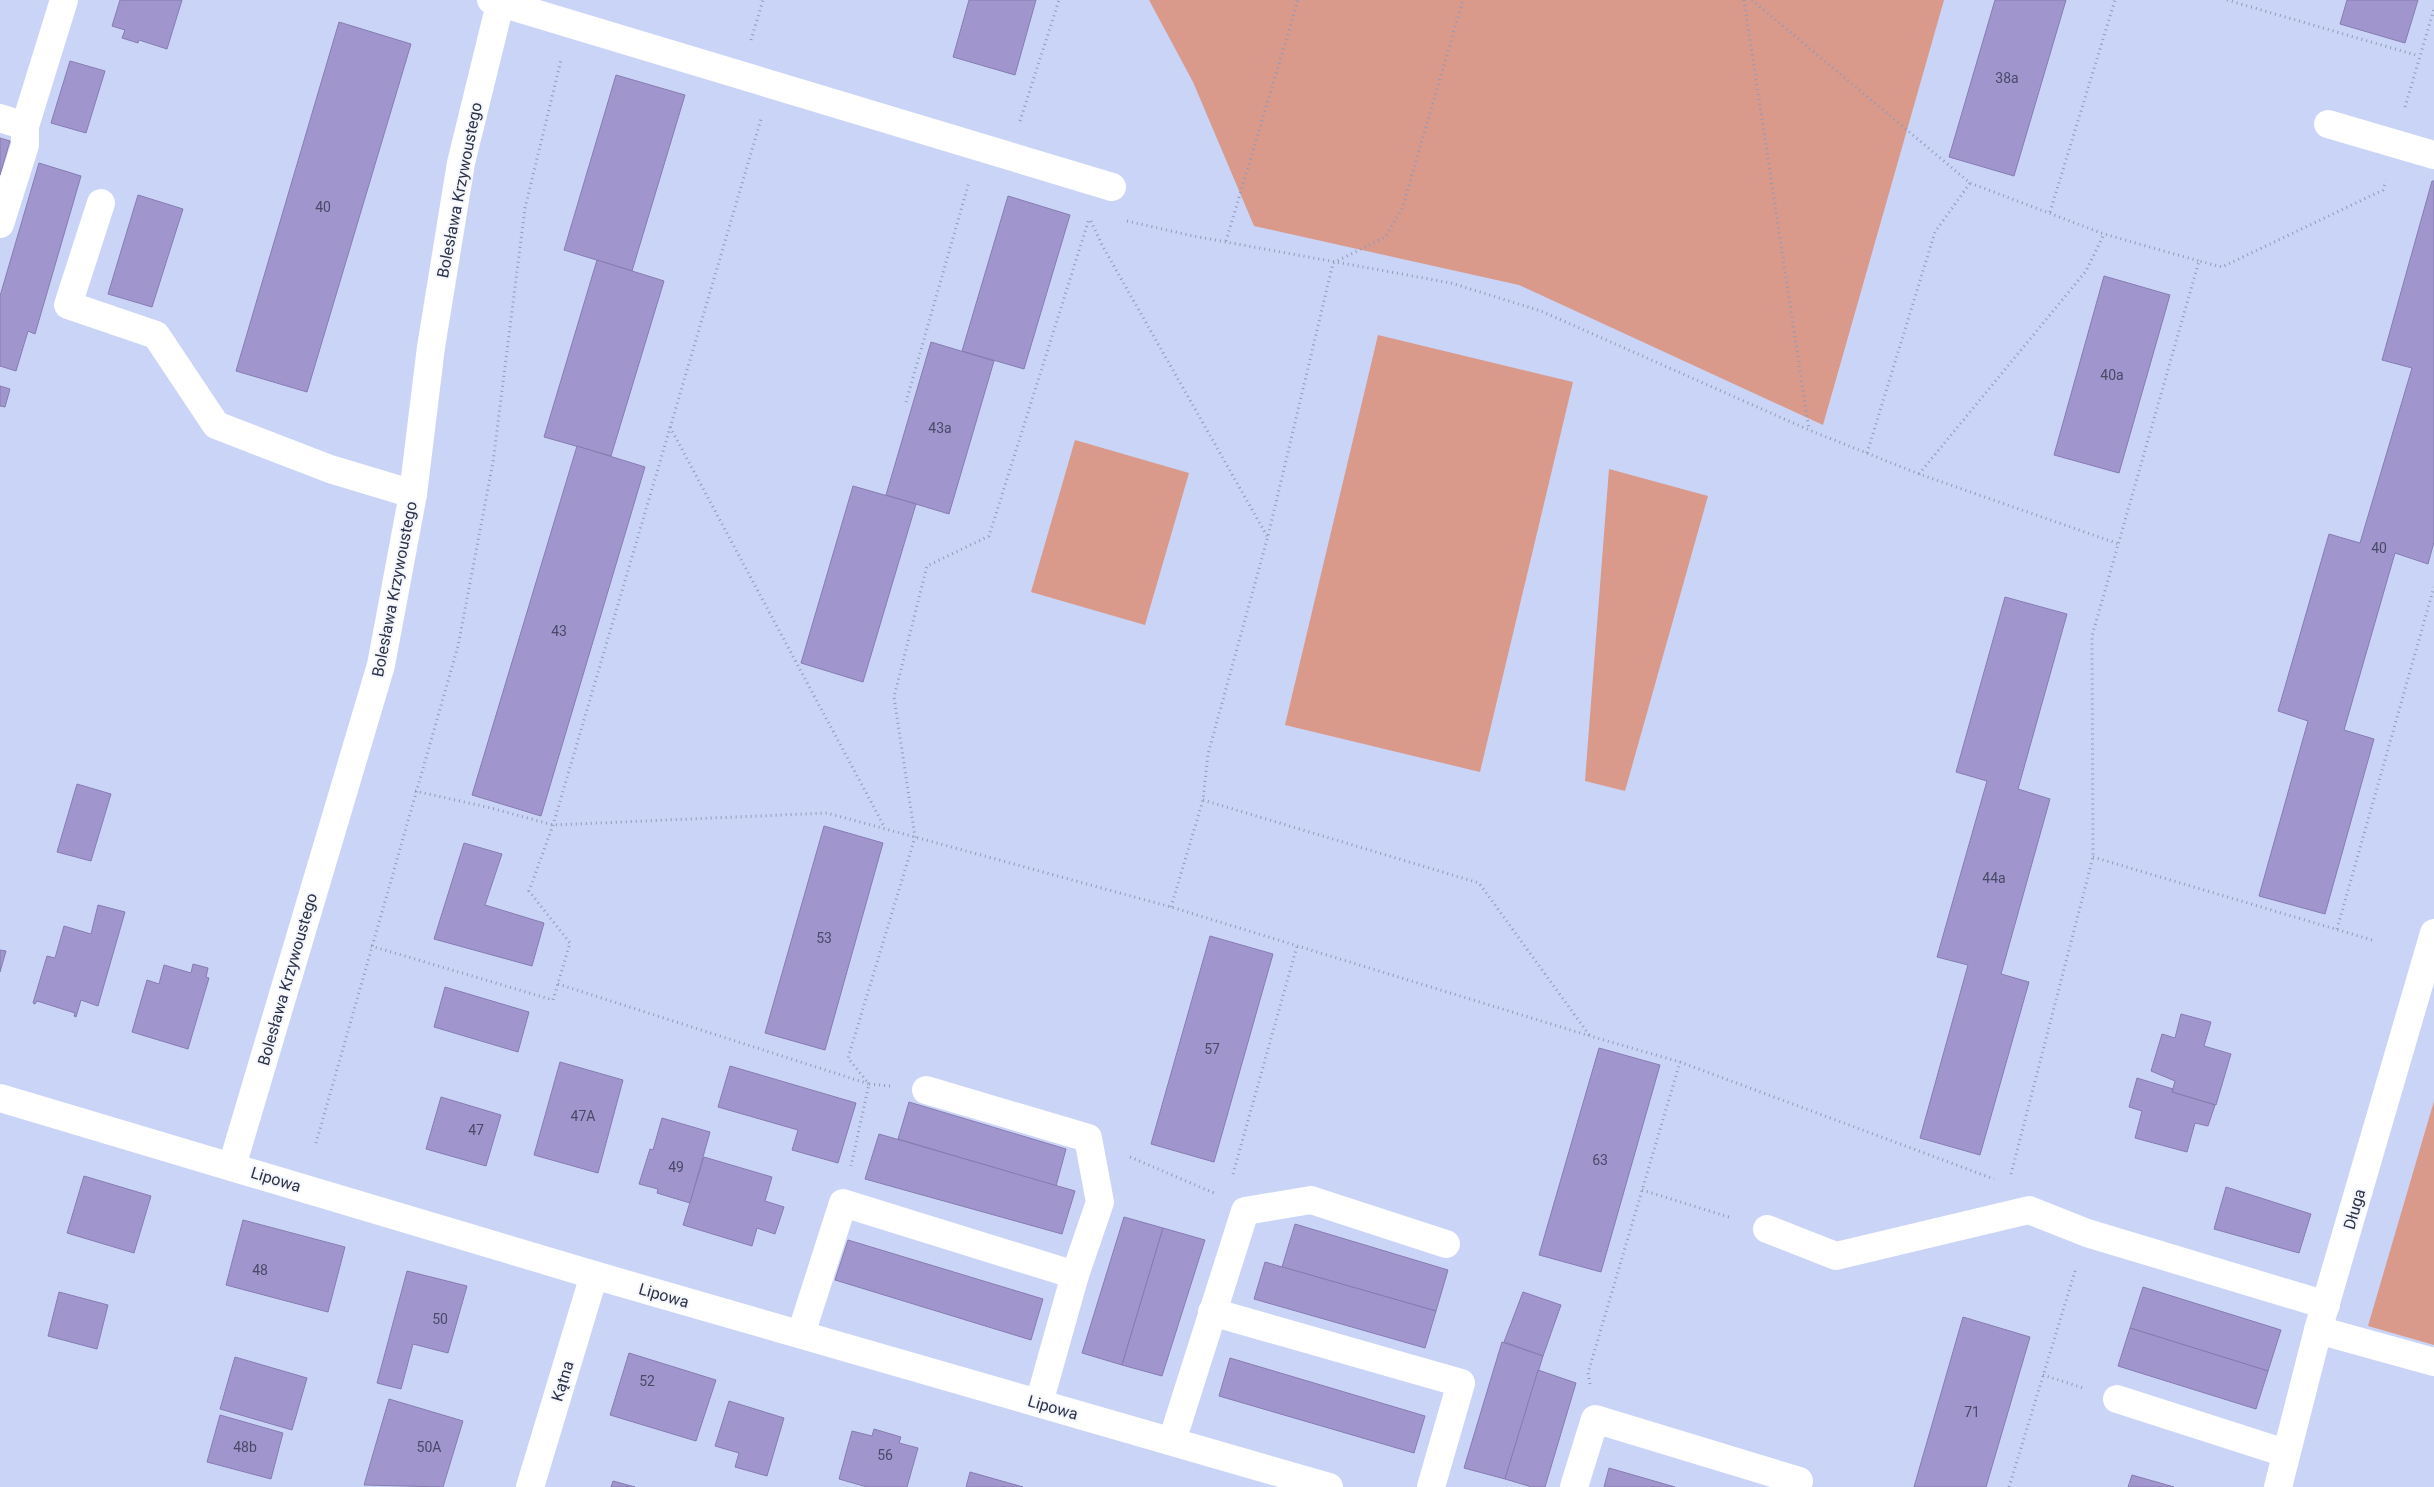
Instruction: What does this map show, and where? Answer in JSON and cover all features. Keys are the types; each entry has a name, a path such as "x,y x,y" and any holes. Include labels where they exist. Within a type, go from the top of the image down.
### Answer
{"street":[{"path":"0,224 25,145 26,126 64,0"},
{"path":"497,1 1112,188"},
{"name":"Bolesława Krzywoustego","path":"232,1166 381,666 413,494 431,347 461,163 497,1"},
{"path":"0,118 26,126"},
{"path":"2328,124 2434,155"},
{"path":"101,203 68,305 156,335 216,425 330,469 413,494"},
{"name":"Długa","path":"2278,1487 2285,1453 2322,1317 2434,933"},
{"path":"926,1090 1088,1138 1100,1202 1076,1275 1039,1403"},
{"name":"Lipowa","path":"0,1098 594,1275 1329,1487"},
{"path":"1172,1442 1245,1211 1311,1200 1446,1244"},
{"path":"801,1334 843,1203 1076,1275"},
{"path":"1767,1229 1836,1256 2029,1210 2087,1233 2322,1317 2434,1362"},
{"name":"Kątna","path":"530,1487 594,1275"},
{"path":"1212,1312 1461,1383 1431,1487"},
{"path":"2117,1399 2285,1453"},
{"path":"1574,1487 1595,1419 1798,1481"}],"path":[{"path":"749,47 763,0"},
{"path":"1011,122 1020,122 1059,0"},
{"path":"1226,241 1298,0"},
{"path":"1333,263 1385,237 1402,209 1463,0"},
{"path":"1744,0 1809,430"},
{"path":"1752,0 1970,183 2104,234 2222,267 2384,190 2419,56 2434,9"},
{"path":"2050,212 2115,0"},
{"path":"2227,0 2419,56"},
{"path":"316,1143 458,646 493,462 526,208 570,23"},
{"path":"371,946 553,1000 570,943 529,891 553,825 763,111"},
{"path":"906,402 971,174"},
{"path":"1867,454 1935,232 1970,183"},
{"path":"843,1203 868,1084 848,1058 915,836 894,697 928,566 989,536 1091,212"},
{"path":"1090,218 1102,245 1268,536"},
{"path":"1123,220 1193,236 1333,263 1451,283 1541,311 1867,454 2119,544"},
{"path":"1919,474 2086,271 2104,234"},
{"path":"2008,1184 2093,857 2092,636 2199,261"},
{"path":"1171,907 1203,800 1208,754 1268,536 1333,263"},
{"path":"670,426 885,828"},
{"path":"2337,929 2434,587"},
{"path":"416,791 492,808 553,825 826,812 1171,907 1680,1062 2008,1184 2029,1210"},
{"path":"1203,800 1479,882 1590,1036"},
{"path":"2093,857 2372,940"},
{"path":"1231,1180 1297,946"},
{"path":"558,984 868,1084 926,1090"},
{"path":"1588,1373 1680,1062"},
{"path":"1088,1138 1218,1195"},
{"path":"1642,1190 1767,1229"},
{"path":"2009,1487 2087,1233"}],"shaded area":[{"path":"1149,0 1944,0 1823,425 1519,285 1254,226 1193,82"},
{"path":"1378,335 1573,382 1480,772 1285,725"},
{"path":"1075,440 1189,473 1145,625 1031,592"},
{"path":"1609,469 1708,496 1625,791 1585,781"},
{"path":"2434,1101 2434,1345 2368,1326"}],"building":[{"path":"120,0 182,0 167,49 139,40 138,43 122,38 125,30 112,26"},
{"path":"969,0 1036,0 1015,75 953,57"},
{"path":"1995,0 2066,0 2014,176 1949,157"},
{"path":"2347,0 2418,0 2405,43 2340,24"},
{"path":"339,22 411,44 307,392 236,371"},
{"path":"70,61 105,71 86,133 51,123"},
{"path":"616,75 685,95 632,271 564,250"},
{"path":"0,138 10,141 0,175"},
{"path":"39,163 81,176 35,334 28,331 16,371 0,366 0,296"},
{"path":"2432,181 2434,181 2434,542 2428,564 2395,553 2344,730 2374,739 2325,914 2259,896 2308,721 2278,711 2329,534 2360,543 2412,368 2382,360"},
{"path":"138,195 183,209 152,307 108,294"},
{"path":"1008,196 1070,215 1024,369 962,351"},
{"path":"597,260 664,281 611,456 544,437"},
{"path":"2104,276 2170,295 2119,473 2054,455"},
{"path":"931,342 994,361 949,514 886,495"},
{"path":"0,386 10,389 5,407 0,406"},
{"path":"577,446 645,467 541,816 472,795"},
{"path":"853,486 916,504 863,682 801,663"},
{"path":"2005,597 2067,614 2018,789 2050,799 2001,974 2029,982 1980,1155 1920,1138 1968,965 1937,957 1987,781 1956,772"},
{"path":"77,784 111,794 91,861 57,852"},
{"path":"824,826 883,843 825,1050 765,1033"},
{"path":"464,843 502,854 485,905 544,923 532,966 434,939"},
{"path":"98,905 125,912 98,1006 81,1000 76,1017 74,1016 75,1013 37,1001 35,1004 33,1003 47,956 55,958 64,926 91,934"},
{"path":"1210,936 1273,954 1214,1162 1151,1144"},
{"path":"0,950 6,951 0,972"},
{"path":"193,964 208,968 206,977 209,978 188,1049 132,1032 147,980 159,984 164,965 191,973"},
{"path":"445,987 529,1012 518,1052 434,1027"},
{"path":"2181,1014 2211,1022 2204,1046 2231,1054 2216,1105 2172,1092 2175,1081 2151,1071 2162,1034 2175,1038"},
{"path":"1599,1048 1660,1065 1601,1272 1539,1255"},
{"path":"560,1062 623,1080 598,1173 534,1155"},
{"path":"730,1066 856,1103 838,1163 792,1150 798,1130 718,1107"},
{"path":"2137,1078 2173,1089 2172,1092 2215,1105 2208,1126 2195,1123 2187,1152 2135,1138 2142,1111 2129,1107"},
{"path":"441,1097 501,1115 486,1166 426,1149"},
{"path":"909,1102 1066,1149 1056,1186 898,1139"},
{"path":"662,1118 710,1132 690,1203 657,1193 658,1189 639,1184 650,1149 653,1150"},
{"path":"879,1134 1075,1191 1062,1234 865,1179"},
{"path":"704,1157 772,1177 765,1201 784,1207 775,1234 757,1228 752,1246 683,1225"},
{"path":"84,1176 151,1196 134,1253 67,1233"},
{"path":"2226,1187 2311,1214 2299,1253 2214,1229"},
{"path":"1124,1217 1163,1228 1122,1365 1082,1353"},
{"path":"243,1220 345,1247 328,1312 226,1285"},
{"path":"1295,1224 1448,1270 1436,1311 1282,1267"},
{"path":"1163,1228 1205,1240 1162,1376 1122,1365"},
{"path":"848,1240 1043,1299 1031,1340 835,1280"},
{"path":"1265,1262 1436,1311 1425,1348 1254,1299"},
{"path":"407,1271 467,1286 448,1353 413,1344 401,1389 377,1383"},
{"path":"2143,1287 2281,1330 2268,1371 2130,1328"},
{"path":"59,1292 108,1305 97,1349 48,1336"},
{"path":"1523,1292 1561,1305 1543,1356 1504,1342"},
{"path":"1963,1317 2030,1337 1986,1487 1914,1487"},
{"path":"2130,1328 2268,1371 2256,1409 2118,1366"},
{"path":"1502,1342 1543,1356 1505,1479 1464,1468"},
{"path":"629,1353 716,1380 696,1441 610,1415"},
{"path":"235,1357 307,1378 292,1430 220,1409"},
{"path":"1230,1358 1425,1416 1414,1453 1219,1396"},
{"path":"1538,1370 1576,1383 1545,1487 1532,1487 1505,1479"},
{"path":"389,1399 463,1421 443,1487 364,1485"},
{"path":"729,1401 784,1418 767,1476 735,1467 739,1453 715,1446"},
{"path":"220,1415 283,1433 271,1479 207,1462"},
{"path":"874,1429 901,1437 899,1443 918,1448 907,1487 867,1487 839,1479 852,1431 872,1436"},
{"path":"1609,1468 1675,1487 1604,1487"},
{"path":"970,1472 1023,1487 966,1487"},
{"path":"2132,1475 2174,1487 2128,1487"},
{"path":"613,1481 635,1487 611,1487"}]}
